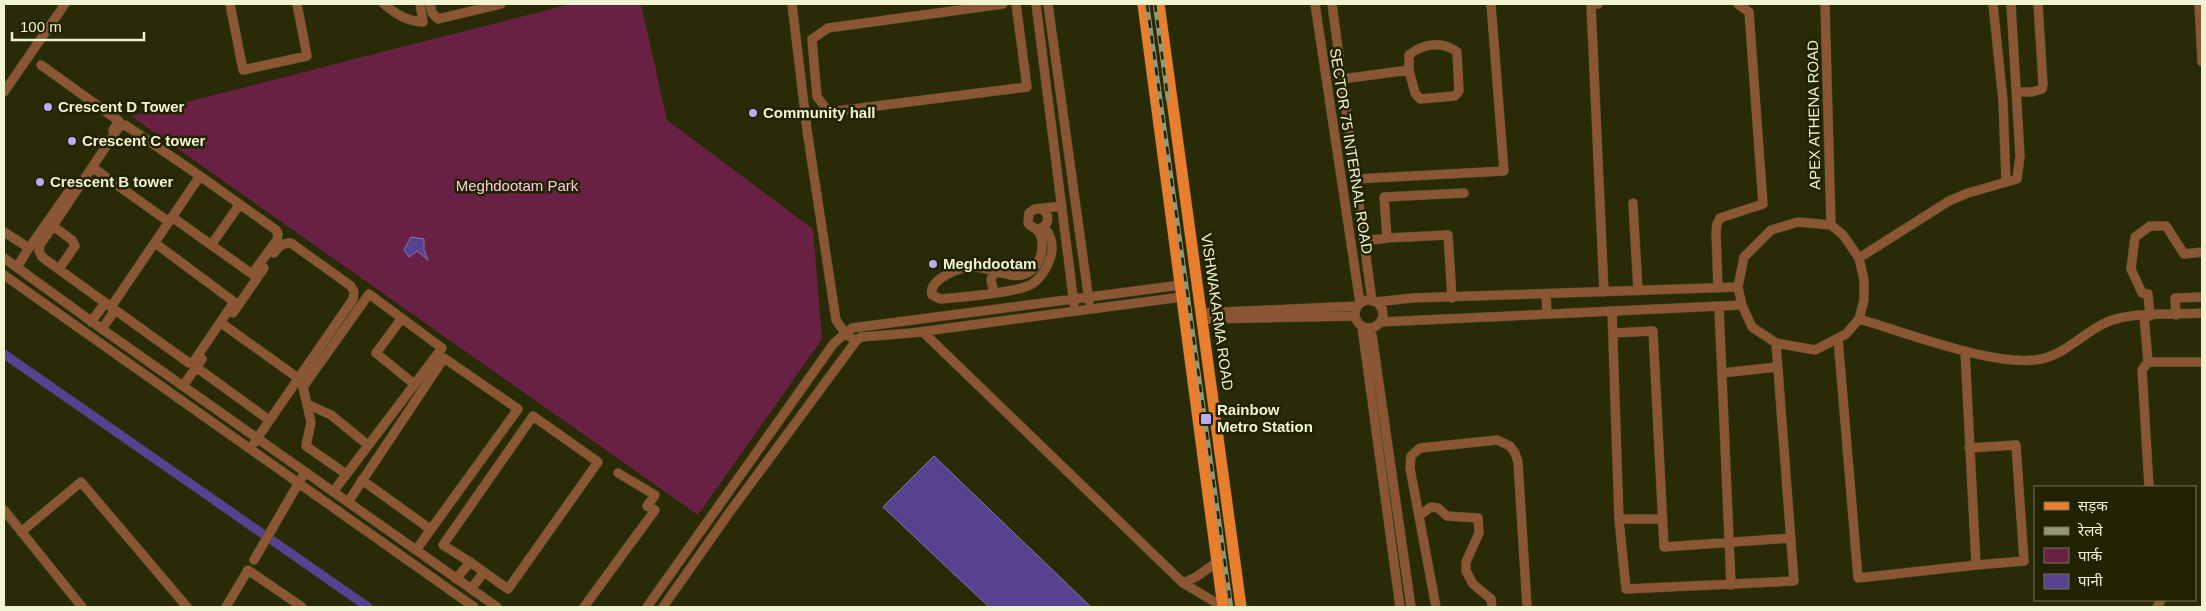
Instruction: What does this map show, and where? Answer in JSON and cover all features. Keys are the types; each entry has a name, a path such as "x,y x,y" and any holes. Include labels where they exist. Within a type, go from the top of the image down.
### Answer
{"main road":[{"path":"1143,4 1223,607"},
{"name":"VISHWAKARMA ROAD","path":"1146,21 1156,21 1160,9"},
{"name":"VISHWAKARMA ROAD","path":"1160,9 1241,607"},
{"path":"1150,53 1159,47 1166,50"}],"street":[{"path":"4,92 64,4"},
{"path":"230,4 243,70 307,56 297,4"},
{"path":"384,4 398,16 413,22 423,22 420,4"},
{"path":"430,4 432,13 438,19 501,4"},
{"path":"792,4 807,130 836,320 845,333 856,341"},
{"path":"1003,4 828,28 812,39 817,97 829,112 1027,87 1016,4"},
{"path":"1036,4 1075,311"},
{"path":"1048,4 1090,309"},
{"name":"SECTOR 75 INTERNAL ROAD","path":"1315,4 1358,305"},
{"name":"SECTOR 75 INTERNAL ROAD","path":"1332,4 1374,302"},
{"path":"1356,178 1504,171 1491,4"},
{"path":"1598,4 1590,4 1604,292"},
{"path":"1718,288 1716,233 1720,218 1763,204 1750,12 1738,4"},
{"name":"APEX ATHENA ROAD","path":"1825,4 1831,225"},
{"path":"1994,4 2003,100 2006,182"},
{"path":"1858,258 1949,201 1968,193 2016,179 2019,172 2020,156 2011,4"},
{"path":"2016,92 2038,91 2042,89 2038,4"},
{"path":"2200,7 2202,62"},
{"path":"1426,45 1448,45 1457,52 1459,91 1455,96 1420,100 1415,93 1409,70 1409,56 1415,50 1426,45"},
{"path":"17,267 119,121 41,65"},
{"path":"1342,79 1409,70"},
{"path":"1049,100 1061,98"},
{"path":"92,167 252,274 277,240 278,234 276,230 240,204 125,124 119,127 92,167 53,226 40,245 39,252 42,257 189,363 194,361 233,301 155,243"},
{"path":"102,329 110,307 200,176"},
{"path":"1387,238 1384,197 1464,193"},
{"path":"1633,203 1638,291"},
{"path":"211,245 240,204"},
{"path":"1062,206 1031,210 1027,216 1028,223 1042,227 1064,222"},
{"path":"1042,209 1047,214 1042,227 1040,234 1042,250 1035,266 1029,272 1004,276 983,267 961,269 935,283 931,290 935,297 940,300 1025,287 1033,284 1049,263 1052,248 1050,236 1042,227"},
{"path":"1798,222 1831,225 1843,235 1858,258 1864,280 1864,300 1859,319 1846,334 1815,350 1776,343 1752,326 1742,305 1738,287 1744,257 1770,230 1798,222"},
{"path":"53,226 72,240 75,246 59,269"},
{"path":"2149,486 2142,370 2148,362 2148,294 2142,292 2131,268 2135,237 2150,226 2166,226 2184,254 2202,252"},
{"path":"4,232 29,248"},
{"path":"1364,240 1448,235 1452,298"},
{"path":"183,386 279,246 284,243 291,243 351,286 354,292 353,299 249,449"},
{"path":"4,258 91,322 497,607"},
{"path":"994,272 992,280 994,292"},
{"path":"4,275 474,607"},
{"path":"647,607 834,343 852,328 1181,285"},
{"path":"1203,316 1358,305 1412,298 1738,287"},
{"path":"333,492 442,348 369,294 303,387 310,422 306,446 346,474"},
{"path":"1546,294 1547,314"},
{"path":"663,607 729,513 856,341 861,337 923,332 1182,297"},
{"path":"2176,315 2175,298 2202,297"},
{"path":"1374,302 1383,314 1380,322"},
{"path":"1358,305 1355,316 1358,323 1367,327 1380,322 1742,305"},
{"path":"91,322 110,307"},
{"path":"1719,307 1731,585"},
{"path":"1612,311 1619,519 1626,589 1794,581 1776,343"},
{"path":"1859,319 1965,351 2009,359 2039,359 2054,355 2094,328 2110,321 2147,316 2202,313"},
{"path":"1203,316 1355,316"},
{"path":"402,318 376,354 414,384"},
{"path":"224,325 298,378"},
{"path":"1367,327 1400,607"},
{"path":"1367,327 1411,607"},
{"path":"1613,333 1653,331 1664,547 1791,538"},
{"path":"923,332 1183,583 1223,607"},
{"path":"1838,338 1858,578 2024,561 2016,445 1969,448"},
{"path":"1965,351 1976,565"},
{"path":"348,502 444,358 518,409 416,550"},
{"path":"2148,362 2202,362"},
{"path":"196,367 269,420"},
{"path":"1722,373 1777,367"},
{"path":"307,404 331,415 368,445"},
{"path":"534,416 598,462 508,589 470,562 443,545 534,416"},
{"path":"1436,607 1410,468 1411,456 1420,448 1497,440 1510,446 1518,462 1527,607"},
{"path":"254,560 306,472"},
{"path":"584,607 655,510 647,506 656,495 618,473"},
{"path":"362,480 430,529"},
{"path":"21,532 80,482 187,607"},
{"path":"1420,515 1431,507 1438,508 1447,516 1478,518 1479,532 1466,562 1466,571 1473,584 1491,599 1492,607"},
{"path":"4,510 82,607"},
{"path":"1619,519 1663,519"},
{"path":"456,579 470,562"},
{"path":"1183,583 1196,577 1217,562"},
{"path":"226,607 248,570 302,607"},
{"path":"471,589 484,572"},
{"path":"1205,596 1206,607"}],"green space":[{"name":"Meghdootam Park","path":"571,4 641,4 667,120 813,229 822,339 698,515 131,116"}],"water":[{"path":"411,237 424,239 424,250 428,260 417,251 409,257 404,250"},
{"path":"934,456 1091,607 989,607 883,507"}],"waterway":[{"path":"4,354 368,607"}],"railway":[{"path":"1147,4 1231,607"},
{"path":"1155,4 1168,99"}],"place":[{"name":"Crescent D Tower","path":"48,107"},
{"name":"Community hall","path":"753,113"},
{"name":"Crescent C tower","path":"72,141"},
{"name":"Crescent B tower","path":"40,182"},
{"name":"Meghdootam","path":"933,264"},
{"name":"Rainbow Metro Station","path":"1206,419"}]}
